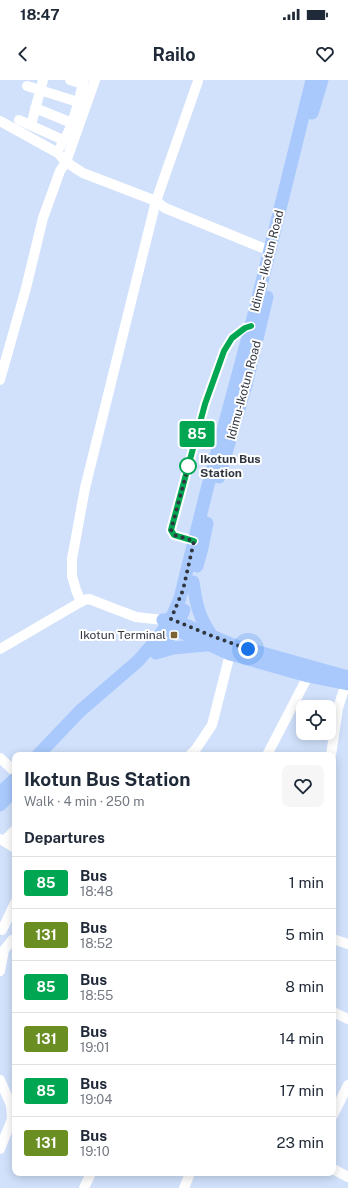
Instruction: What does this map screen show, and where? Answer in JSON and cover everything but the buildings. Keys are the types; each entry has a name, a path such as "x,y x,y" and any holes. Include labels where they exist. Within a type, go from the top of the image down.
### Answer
{"main road":[{"name":"Idimu - Ikotun Road","path":"171,623 183,590 206,493 270,251 279,229 312,80"},
{"name":"Idimu-Ikotun Road","path":"171,623 186,605 193,582 211,508 248,378 279,229 322,80"},
{"path":"193,582 196,605 210,641"},
{"path":"171,623 210,641 230,654 308,676 347,681"},
{"path":"51,752 86,716 128,681 156,653 171,623"},
{"path":"41,752 80,711 138,661 171,623"},
{"path":"156,653 210,641 233,645 347,681"},
{"path":"0,793 12,781"},
{"path":"0,805 12,793"}],"street":[{"path":"31,125 43,80"},
{"path":"58,153 72,123 84,82 70,80"},
{"path":"0,380 26,288 43,218 60,171 66,162 95,80"},
{"path":"81,602 72,576 72,559 83,494 156,201 198,81"},
{"path":"27,86 78,102"},
{"path":"35,108 72,123"},
{"path":"19,120 63,140"},
{"path":"0,121 58,153 66,162 83,173 156,201 164,208 270,251"},
{"path":"194,541 174,535 171,530 205,404 224,351 232,338 245,328 251,326"},
{"path":"0,649 81,602 89,599 136,616 171,623"},
{"path":"193,752 212,725 230,654"},
{"path":"269,752 308,676"},
{"path":"331,752 338,708 347,681"},
{"path":"0,758 12,769"},
{"path":"12,832 2,840 12,846"},
{"path":"12,909 1,929 12,939"},
{"path":"336,940 348,944"},
{"path":"0,971 4,950 12,943"},
{"path":"336,1013 348,1019"},
{"path":"0,1080 12,1109"},
{"path":"336,1109 348,1085"},
{"path":"0,1146 12,1120"},
{"path":"336,1171 348,1177"},
{"path":"84,1188 90,1176"},
{"path":"184,1188 189,1176"}],"bus line":[{"name":"85","path":"194,541 174,535 171,530 205,404 224,351 232,338 245,328 251,326"}],"place":[{"name":"Ikotun Bus Station","path":"188,466"},
{"name":"Ikotun Terminal","path":"174,635"}],"route":[{"path":"188,466 190,460 171,530 174,535 194,541 183,590 171,619 233,645 248,649"}]}
